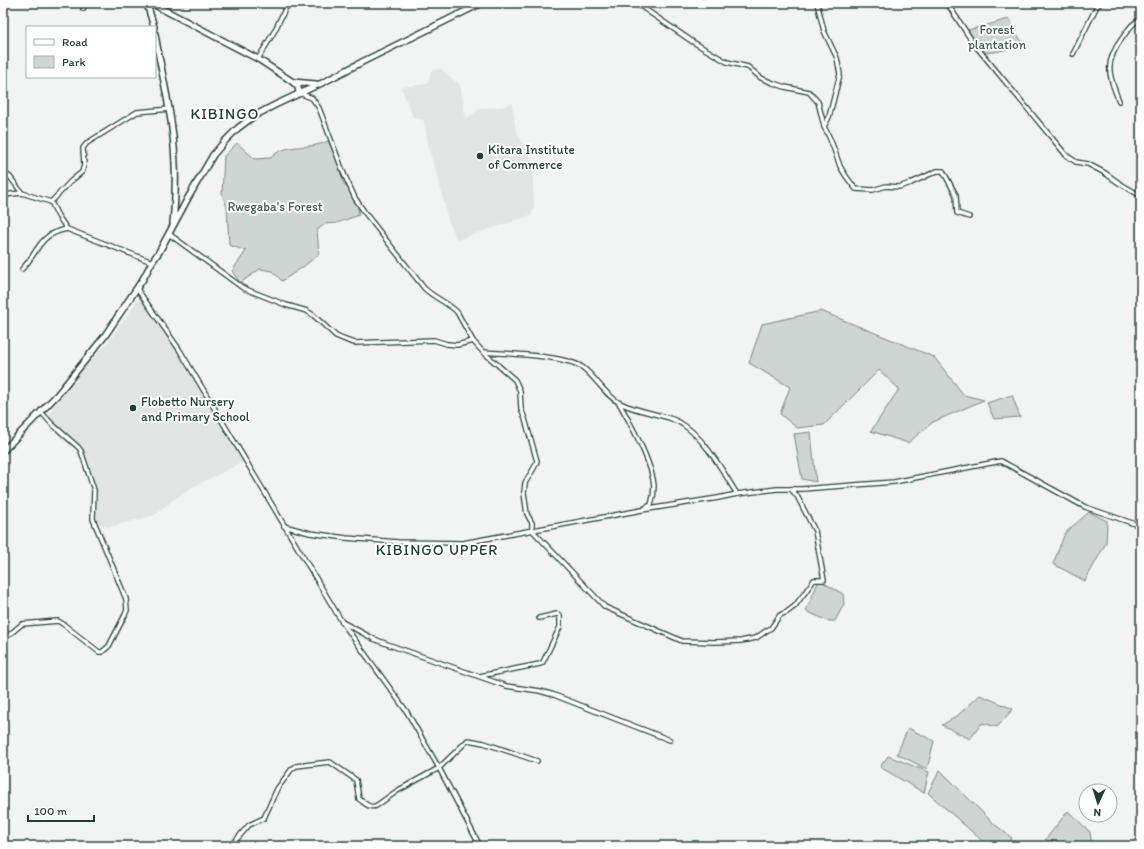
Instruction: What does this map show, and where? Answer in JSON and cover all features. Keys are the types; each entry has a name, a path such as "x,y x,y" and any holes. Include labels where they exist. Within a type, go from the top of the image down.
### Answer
{"main road":[{"path":"148,3 154,26"},
{"path":"151,3 258,58 293,82 298,87 299,93"},
{"path":"3,451 57,395 104,337 137,289 159,252 201,174 224,141 254,116 482,3"},
{"path":"156,39 170,110 174,142 176,177 173,226"},
{"path":"293,82 318,84"}],"street":[{"path":"83,9 85,3"},
{"path":"258,58 274,32 288,3"},
{"path":"636,3 693,42 727,62 748,67 761,78 773,83 809,92 818,102 824,128 829,136 840,165 848,180 856,189 874,190 886,186 899,187 943,171 956,195 957,213 969,217"},
{"path":"817,3 824,31 837,58 840,74 829,117 824,128"},
{"path":"947,3 974,44 1066,155 1076,162 1088,164 1105,173 1141,196"},
{"path":"1073,54 1097,6 1101,3"},
{"path":"1119,101 1110,74 1112,54 1135,21 1141,19"},
{"path":"299,93 312,98 319,108 348,184 365,213 424,288 430,294 457,312 473,341 483,352 515,380 520,391 521,409 537,461 525,483 524,493 527,514 532,523 532,530 608,610 682,640 715,642 751,640 766,632 780,615 795,606 814,580 824,580 815,531 797,496 791,488"},
{"path":"51,202 82,172 84,165 83,148 87,143 138,112 170,110"},
{"path":"3,172 14,182 22,193"},
{"path":"3,195 22,193 51,202 67,229"},
{"path":"22,269 27,264 36,248 45,238 53,232 67,229 152,262"},
{"path":"169,234 216,267 237,284 281,304 307,311 336,336 348,342 434,340 457,345 473,341"},
{"path":"137,289 179,349 342,622 407,712 439,768 480,846"},
{"path":"483,352 572,362 589,373 607,393 619,403 674,419 694,434 708,450 737,494"},
{"path":"619,403 640,446 652,477 654,492 651,505 642,510"},
{"path":"3,640 22,624 58,621 99,652 102,652 109,646 128,610 126,599 93,519 94,491 80,449 41,412"},
{"path":"284,526 310,533 346,538 398,542 463,543 737,494 791,488 802,489 894,482 1001,461 1085,507 1141,526"},
{"path":"479,676 540,664 543,662 560,627 561,616 557,614 539,618"},
{"path":"342,622 374,639 387,644 506,686 546,692 670,740"},
{"path":"230,846 249,825 264,818 277,789 291,770 296,766 327,762 333,763 356,780 359,799 368,806 373,807 397,791 439,768 466,740 484,743 537,761"}],"shaded area":[{"name":"Kitara Institute of Commerce","path":"441,69 460,85 466,119 481,108 502,107 512,103 516,131 532,160 534,209 531,215 457,240 447,217 439,180 429,151 424,120 413,117 401,87 427,84 432,70"},
{"name":"Flobetto Nursery and Primary School","path":"143,293 245,461 191,488 173,500 155,515 109,527 94,522 97,495 82,454 63,439 48,420 58,397 109,341"}],"green space":[{"name":"Forest plantation","path":"1009,19 1021,41 1021,44 1009,49 986,53 981,49 968,30"},
{"name":"Rwegaba's Forest","path":"328,141 336,157 344,184 357,200 359,215 337,223 325,224 317,230 319,254 282,281 272,271 260,269 240,283 232,271 246,251 229,245 227,207 222,194 224,156 237,143 255,159 271,158 280,151 286,149 316,145"},
{"path":"821,311 934,357 964,395 984,400 933,422 908,443 871,431 899,389 879,370 824,425 797,428 780,414 790,387 749,363 762,324"},
{"path":"1012,395 1020,417 994,419 987,403"},
{"path":"811,432 816,482 802,479 794,434"},
{"path":"1089,512 1107,521 1106,543 1085,581 1053,564 1065,533"},
{"path":"819,580 843,594 844,604 835,621 828,621 806,611"},
{"path":"980,695 1013,709 997,727 982,723 970,739 942,725 957,716"},
{"path":"908,728 934,741 927,769 897,754"},
{"path":"888,756 929,772 924,793 880,767"},
{"path":"940,770 993,823 1012,838 1008,846 988,846 928,793"},
{"path":"1068,811 1078,821 1078,823 1081,823 1090,832 1092,846 1081,846 1045,840"}],"place":[{"name":"Kitara Institute of Commerce","path":"480,156"},
{"name":"Flobetto Nursery and Primary School","path":"133,408"}],"district":[{"name":"KIBINGO","path":"225,114"},
{"name":"KIBINGO UPPER","path":"437,550"}]}
